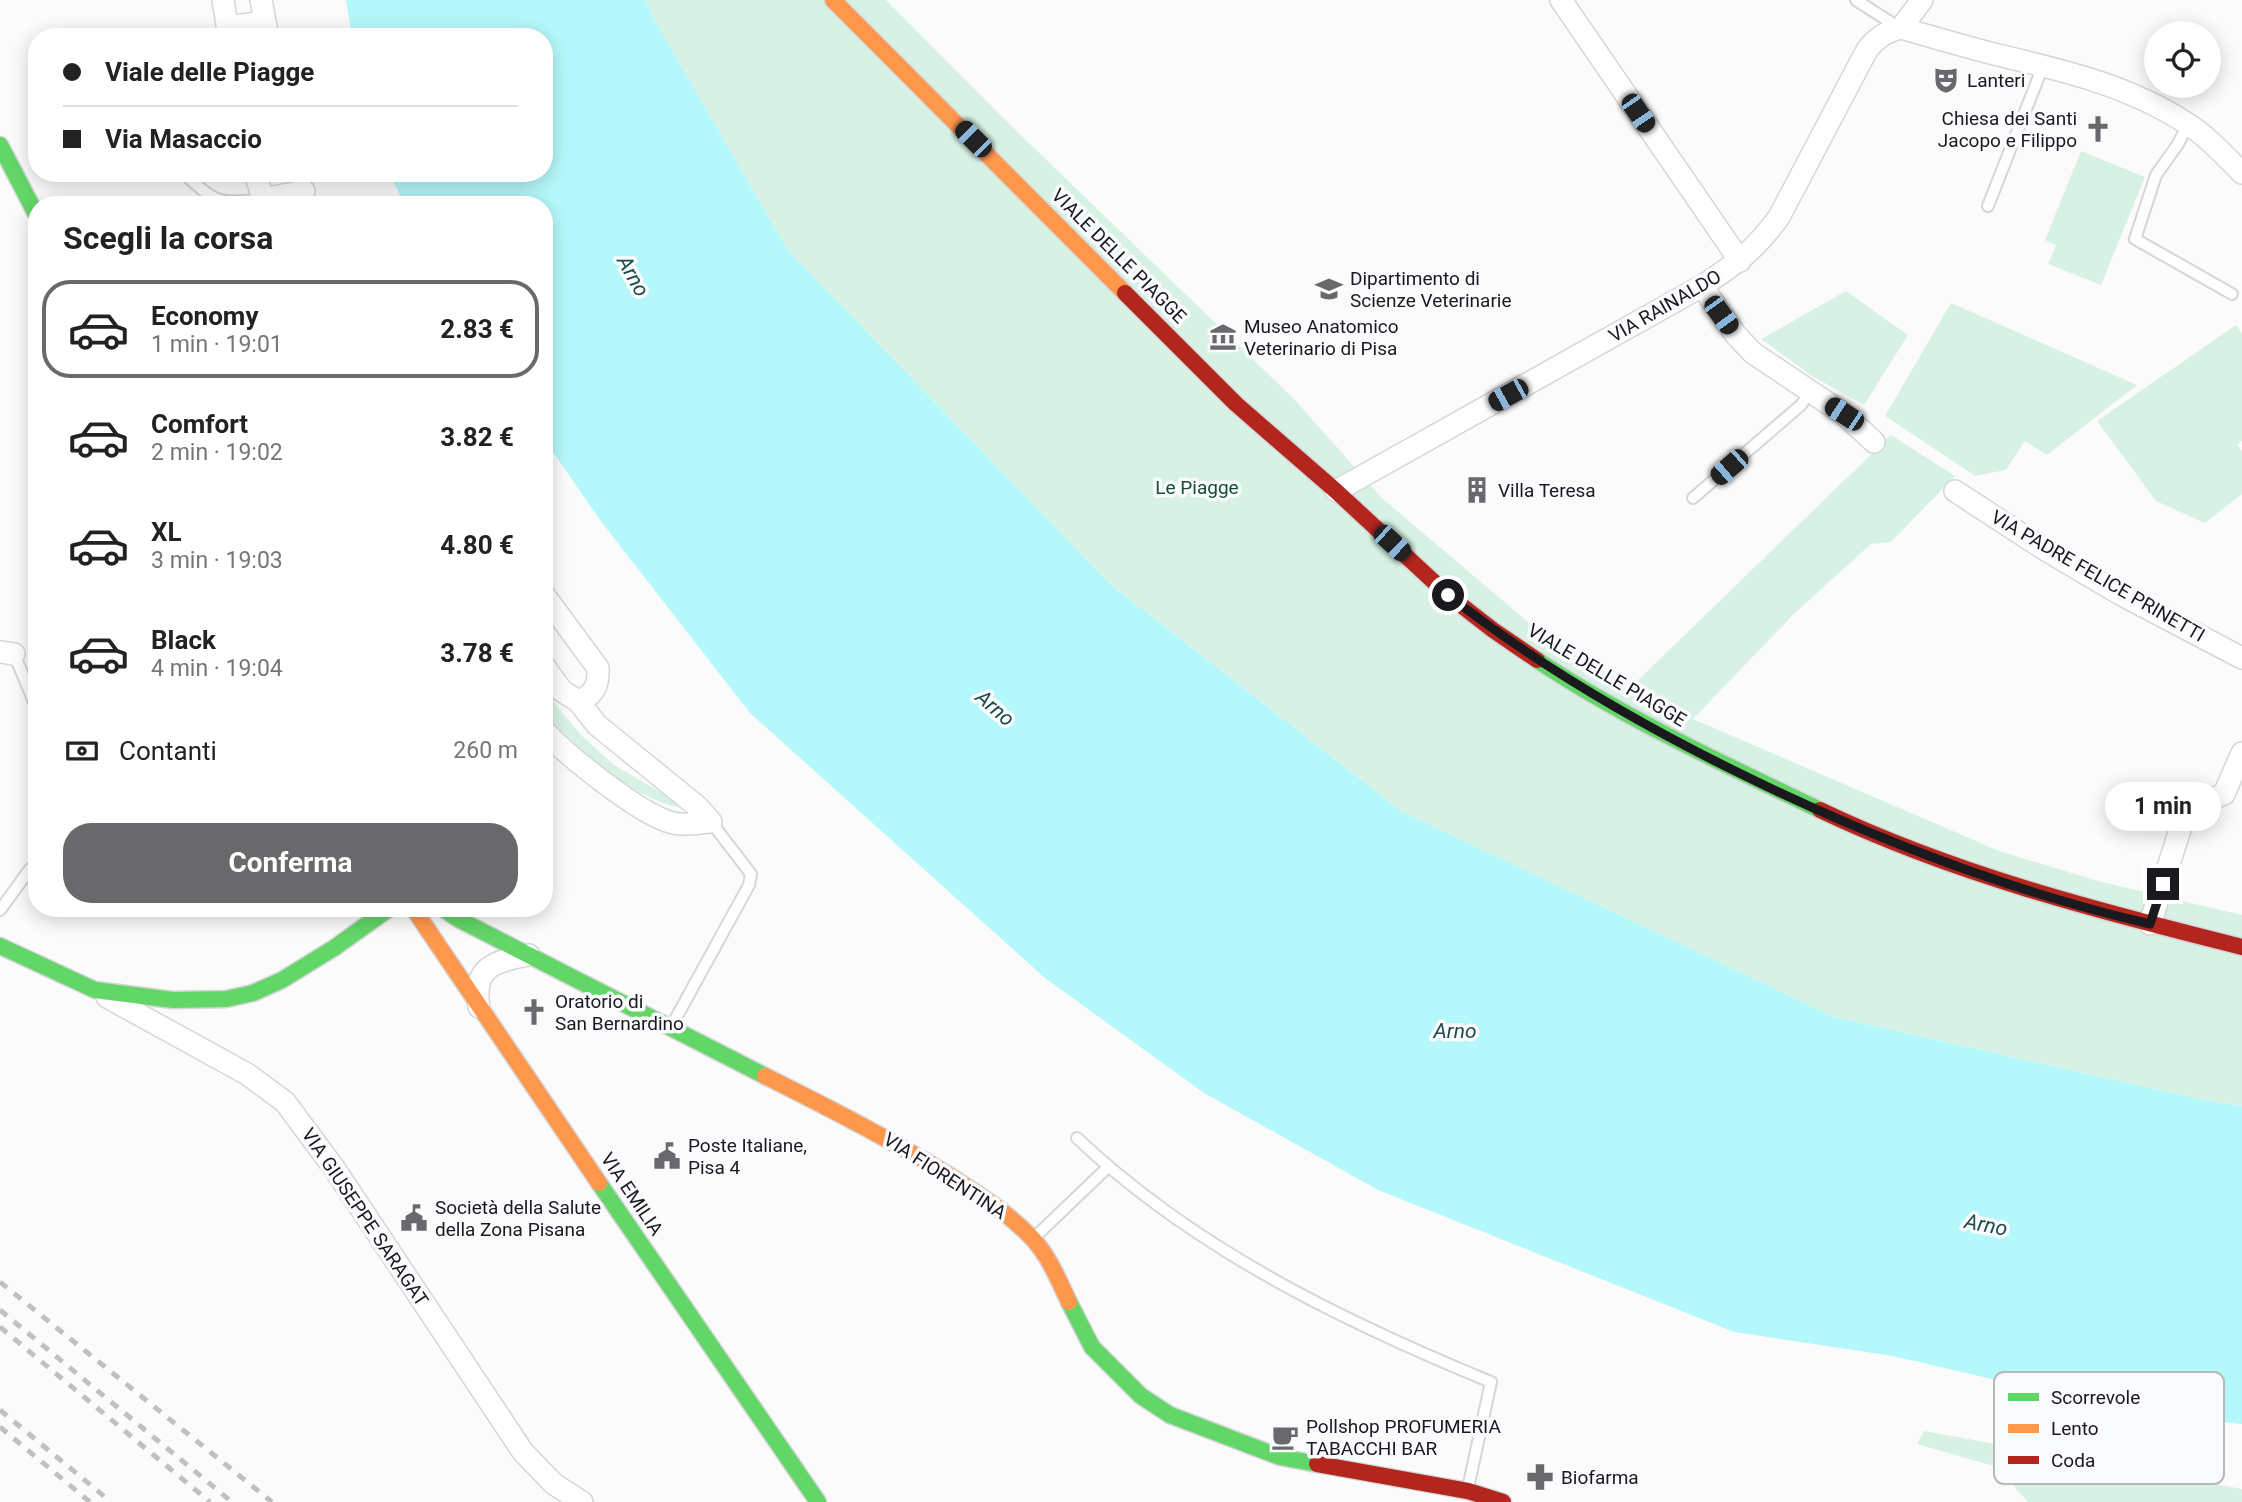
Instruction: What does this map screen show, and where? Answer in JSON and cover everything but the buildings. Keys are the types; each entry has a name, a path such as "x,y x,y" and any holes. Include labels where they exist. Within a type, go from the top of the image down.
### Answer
{"street":[{"path":"223,0 227,28"},
{"path":"261,0 266,28"},
{"name":"VIALE DELLE PIAGGE","path":"833,0 1236,404 1336,491 1448,595 1493,630 1572,683 1692,749 1859,828 1975,874 2242,947"},
{"path":"1562,0 1740,261"},
{"path":"1922,0 1901,28 2093,80 2132,94 2205,136 2242,173"},
{"name":"VIA RAINALDO","path":"1336,491 1702,286 1740,261 1779,217 1867,50 1886,32 1901,28"},
{"path":"0,145 28,199"},
{"path":"284,196 304,190"},
{"path":"1702,286 1736,335 1753,354 1844,414 1874,442"},
{"name":"VIA PADRE FELICE PRINETTI","path":"1955,491 2043,549 2120,594 2242,658"},
{"path":"553,607 597,663 598,684 589,695 578,701"},
{"path":"553,679 562,691 578,701 597,725 698,807 711,822"},
{"path":"553,739 599,779 662,819 675,824 711,822"},
{"path":"2150,924 2185,814 2224,794 2242,753"},
{"path":"0,946 95,990 173,1000 211,1000 239,997 282,979 334,948 377,917"},
{"name":"VIA EMILIA","path":"419,917 814,1500"},
{"name":"VIA FIORENTINA","path":"459,917 670,1029 908,1149 990,1203 1033,1239 1049,1262 1093,1347 1141,1396 1170,1415 1280,1457 1468,1491 1503,1502"},
{"path":"479,1007 477,987 487,969 503,960 529,955"},
{"name":"VIA GIUSEPPE SARAGAT","path":"95,990 247,1074 285,1102 334,1168 523,1452 554,1484 582,1502"}],"lane":[{"path":"1856,0 1901,28"},
{"path":"1988,206 2043,66"},
{"path":"2188,124 2156,176 2135,239 2232,295"},
{"path":"193,182 210,196"},
{"path":"1693,498 1801,405 1810,393"},
{"path":"7,653 28,692"},
{"path":"670,1029 749,885 751,874 711,822"},
{"path":"0,911 28,872"},
{"path":"1077,1138 1108,1167 1205,1238 1277,1280 1400,1344 1491,1381 1468,1491"},
{"path":"1033,1239 1108,1167"}],"green space":[{"name":"Le Piagge","path":"646,0 886,0 1005,120 1294,399 1383,499 1535,628 1630,688 1891,435 1955,476 1891,542 1871,544 1796,612 1693,719 1999,851 2098,881 2242,915 2242,1106 2204,1100 1834,1017 1401,811 1110,584 787,249 652,15"},
{"path":"2081,151 2145,177 2101,285 2048,264 2056,245 2045,240"},
{"path":"1846,291 1908,335 1864,405 1812,376 1761,339"},
{"path":"1951,303 2137,385 2047,455 2025,441 2006,470 1975,476 1885,416"},
{"path":"2236,325 2242,333 2242,441 2237,445 2242,451 2242,494 2205,523 2156,501 2097,421"},
{"path":"553,702 581,735 614,765 686,807 655,800 634,789 590,761 553,729"},
{"path":"1924,1431 1994,1444 1994,1466 1917,1444"},
{"path":"2012,1484 2215,1484 2242,1489 2242,1502 2028,1502"}],"water":[{"name":"Arno","path":"346,0 646,0 652,15 787,249 1110,584 1401,811 1834,1017 2204,1100 2242,1106 2242,1424 2224,1422 2224,1372 1994,1372 1994,1380 1893,1356 1734,1332 1378,1190 1204,1093 1045,978 750,713 600,520 553,452 553,196 400,196 394,182 553,182 553,28 351,28"}],"railway":[{"path":"0,1282 272,1502"},
{"path":"0,1310 232,1502"},
{"path":"0,1327 210,1502"},
{"path":"0,1410 111,1502"},
{"path":"0,1427 90,1502"}],"traffic: fast":[{"path":"0,145 28,199"},
{"path":"1537,660 1640,721 1820,810"},
{"path":"0,946 95,990 173,1000 226,999 253,993 282,980 377,917"},
{"path":"455,917 765,1076"},
{"path":"599,1183 818,1502"},
{"path":"1069,1302 1092,1347 1141,1396 1170,1415 1280,1457 1317,1464"}],"traffic: slow":[{"path":"833,0 1125,293"},
{"path":"419,917 599,1183"},
{"path":"765,1076 902,1148 992,1204 1038,1245 1069,1302"}],"traffic: jam":[{"path":"1125,293 1236,404 1336,491 1448,595 1537,660"},
{"path":"1820,810 1871,833 1974,872 2081,905 2242,947"},
{"path":"1317,1464 1468,1491 1503,1502"}],"place":[{"name":"Lanteri","path":"1946,80"},
{"name":"Chiesa dei Santi Jacopo e Filippo","path":"2098,129"},
{"name":"Dipartimento di Scienze Veterinarie","path":"1329,289"},
{"name":"Museo Anatomico Veterinario di Pisa","path":"1223,337"},
{"name":"Villa Teresa","path":"1477,490"},
{"name":"Oratorio di San Bernardino","path":"534,1012"},
{"name":"Poste Italiane, Pisa 4","path":"667,1156"},
{"name":"Società della Salute della Zona Pisana","path":"414,1218"},
{"name":"Pollshop PROFUMERIA TABACCHI BAR","path":"1285,1437"},
{"name":"Biofarma","path":"1540,1477"}],"route":[{"path":"1448,595 1493,630 1572,683 1692,749 1859,828 1975,874 2150,924 2163,884"}]}
